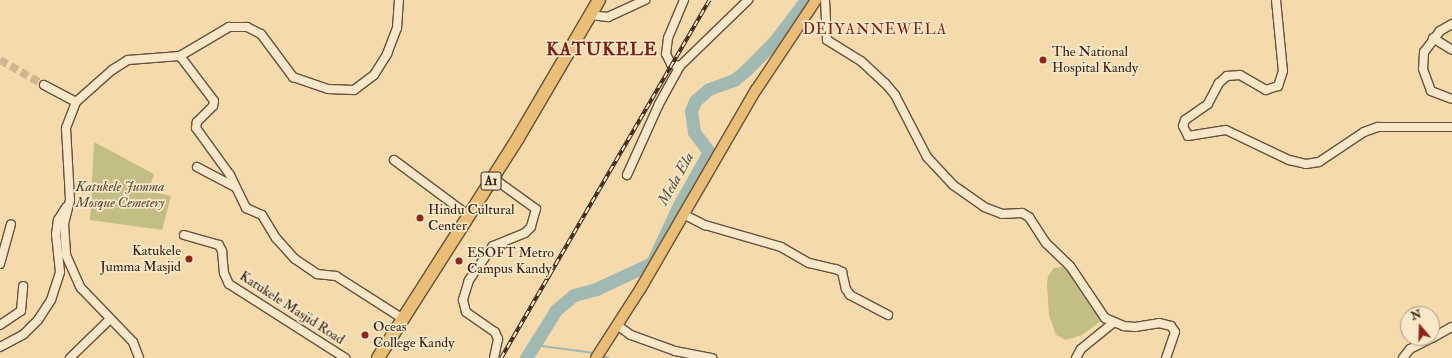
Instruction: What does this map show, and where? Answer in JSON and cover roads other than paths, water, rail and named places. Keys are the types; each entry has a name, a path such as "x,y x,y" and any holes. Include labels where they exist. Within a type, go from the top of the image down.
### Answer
{"highway":[{"name":"A1","path":"378,358 493,178 599,0"}],"main road":[{"path":"596,358 756,90 816,0"}],"street":[{"path":"139,358 132,342 109,320 81,288 66,255 64,224 70,200 66,128 76,102 128,60 180,56 229,27 247,28 261,34 294,77 328,89 354,90 374,75 387,54 397,28 399,0"},
{"path":"589,15 608,17 645,0"},
{"path":"680,66 671,64 666,54 668,38 684,0"},
{"path":"627,175 659,104 680,66 748,0"},
{"path":"825,0 827,40 861,61 885,83 895,95 927,157 953,185 984,207 1002,214 1022,213 1030,216 1046,243 1070,266 1098,310 1114,323 1135,327 1159,323 1171,326 1175,332 1166,358"},
{"path":"1276,0 1283,70 1278,86 1266,90 1240,75 1227,76 1219,83 1208,104 1185,120 1182,126 1188,136 1226,130 1289,160 1306,164 1319,162 1364,132 1378,127 1452,127"},
{"path":"1452,24 1433,38 1424,52 1422,69 1426,83 1431,91 1452,99"},
{"path":"1433,38 1452,50"},
{"path":"180,56 214,101 213,106 195,125 230,175 246,208 262,215 276,238 295,259 317,274 336,276 403,319"},
{"path":"44,85 76,102"},
{"path":"394,160 468,215"},
{"path":"197,167 235,187"},
{"path":"493,178 536,209 531,227 493,246 470,280 463,300 466,312 495,332 498,339 494,358"},
{"path":"0,348 24,334 38,320 51,300 60,272 56,234 58,220 70,200"},
{"path":"683,214 705,225 781,247 808,263 836,269 842,272 846,289 850,295 888,315"},
{"path":"0,264 11,224"},
{"name":"Katukele Masjid Road","path":"184,235 219,245 222,250 224,273 229,284 345,358"},
{"path":"0,325 21,311 23,286"},
{"path":"70,358 109,320"},
{"path":"1076,358 1081,349 1114,323"},
{"path":"616,326 631,335 675,351 712,358"},
{"path":"1440,334 1452,327"},
{"path":"1403,358 1410,349 1416,346"}],"waterway":[{"name":"Meda Ela","path":"526,358 556,310 574,295 596,289 652,263 679,205 709,152 694,132 691,111 695,101 709,89 734,80 744,72 774,42 806,0"},
{"path":"534,345 594,353"},
{"path":"600,355 609,358"}],"tunnel":[{"path":"0,60 44,85"}],"railway":[{"path":"501,358 709,0"}],"place":[{"name":"The National Hospital Kandy","path":"1043,60"},
{"name":"Hindu Cultural Center","path":"420,218"},
{"name":"Katukele Jumma Masjid","path":"189,259"},
{"name":"ESOFT Metro Campus Kandy","path":"459,261"},
{"name":"Oceas College Kandy","path":"365,335"}],"district":[{"name":"DEIYANNEWELA","path":"875,30"},
{"name":"KATUKELE","path":"602,50"}],"park label":[{"name":"Katukele Jumma Mosque Cemetery","path":"120,196"}]}
